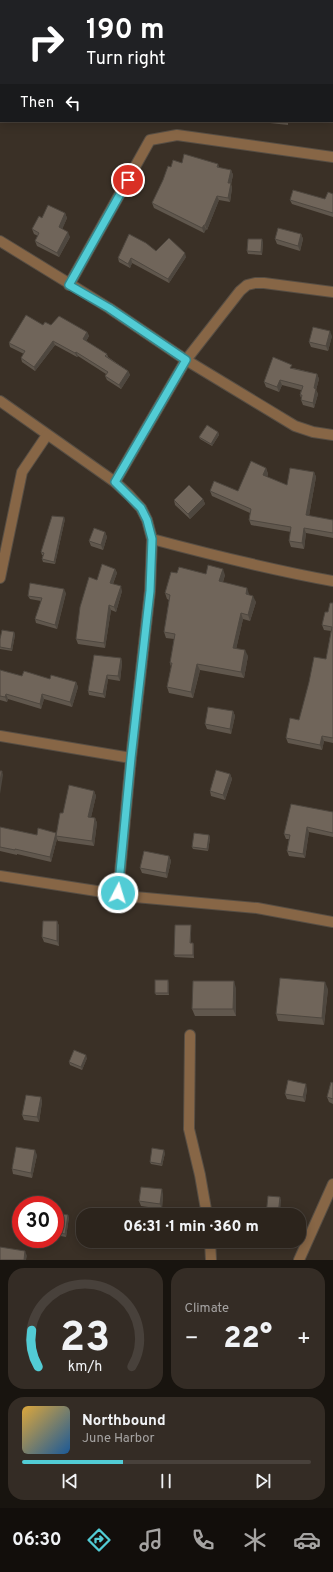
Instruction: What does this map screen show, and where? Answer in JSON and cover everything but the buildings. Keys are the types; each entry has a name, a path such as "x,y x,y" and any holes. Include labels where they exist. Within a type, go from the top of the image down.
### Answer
{"street":[{"path":"69,285 150,140 177,135 333,157"},
{"path":"0,241 69,285 109,308 186,360 295,426 313,432 333,435"},
{"path":"115,482 186,360 232,301 247,285 264,283 333,292"},
{"path":"0,401 115,482 141,508 147,520 152,539 150,591 131,758 118,893"},
{"path":"0,578 22,472 47,435"},
{"path":"152,539 225,558 333,580"},
{"path":"0,736 131,758"},
{"path":"0,876 118,893 136,897 257,908 333,922"},
{"path":"190,1035 189,1129 200,1175 206,1208"},
{"path":"299,1260 333,1184"},
{"path":"210,1248 211,1260"}],"route":[{"path":"118,893 142,650 150,591 152,539 147,520 141,508 115,482 186,360 109,308 69,285 128,180"}]}
